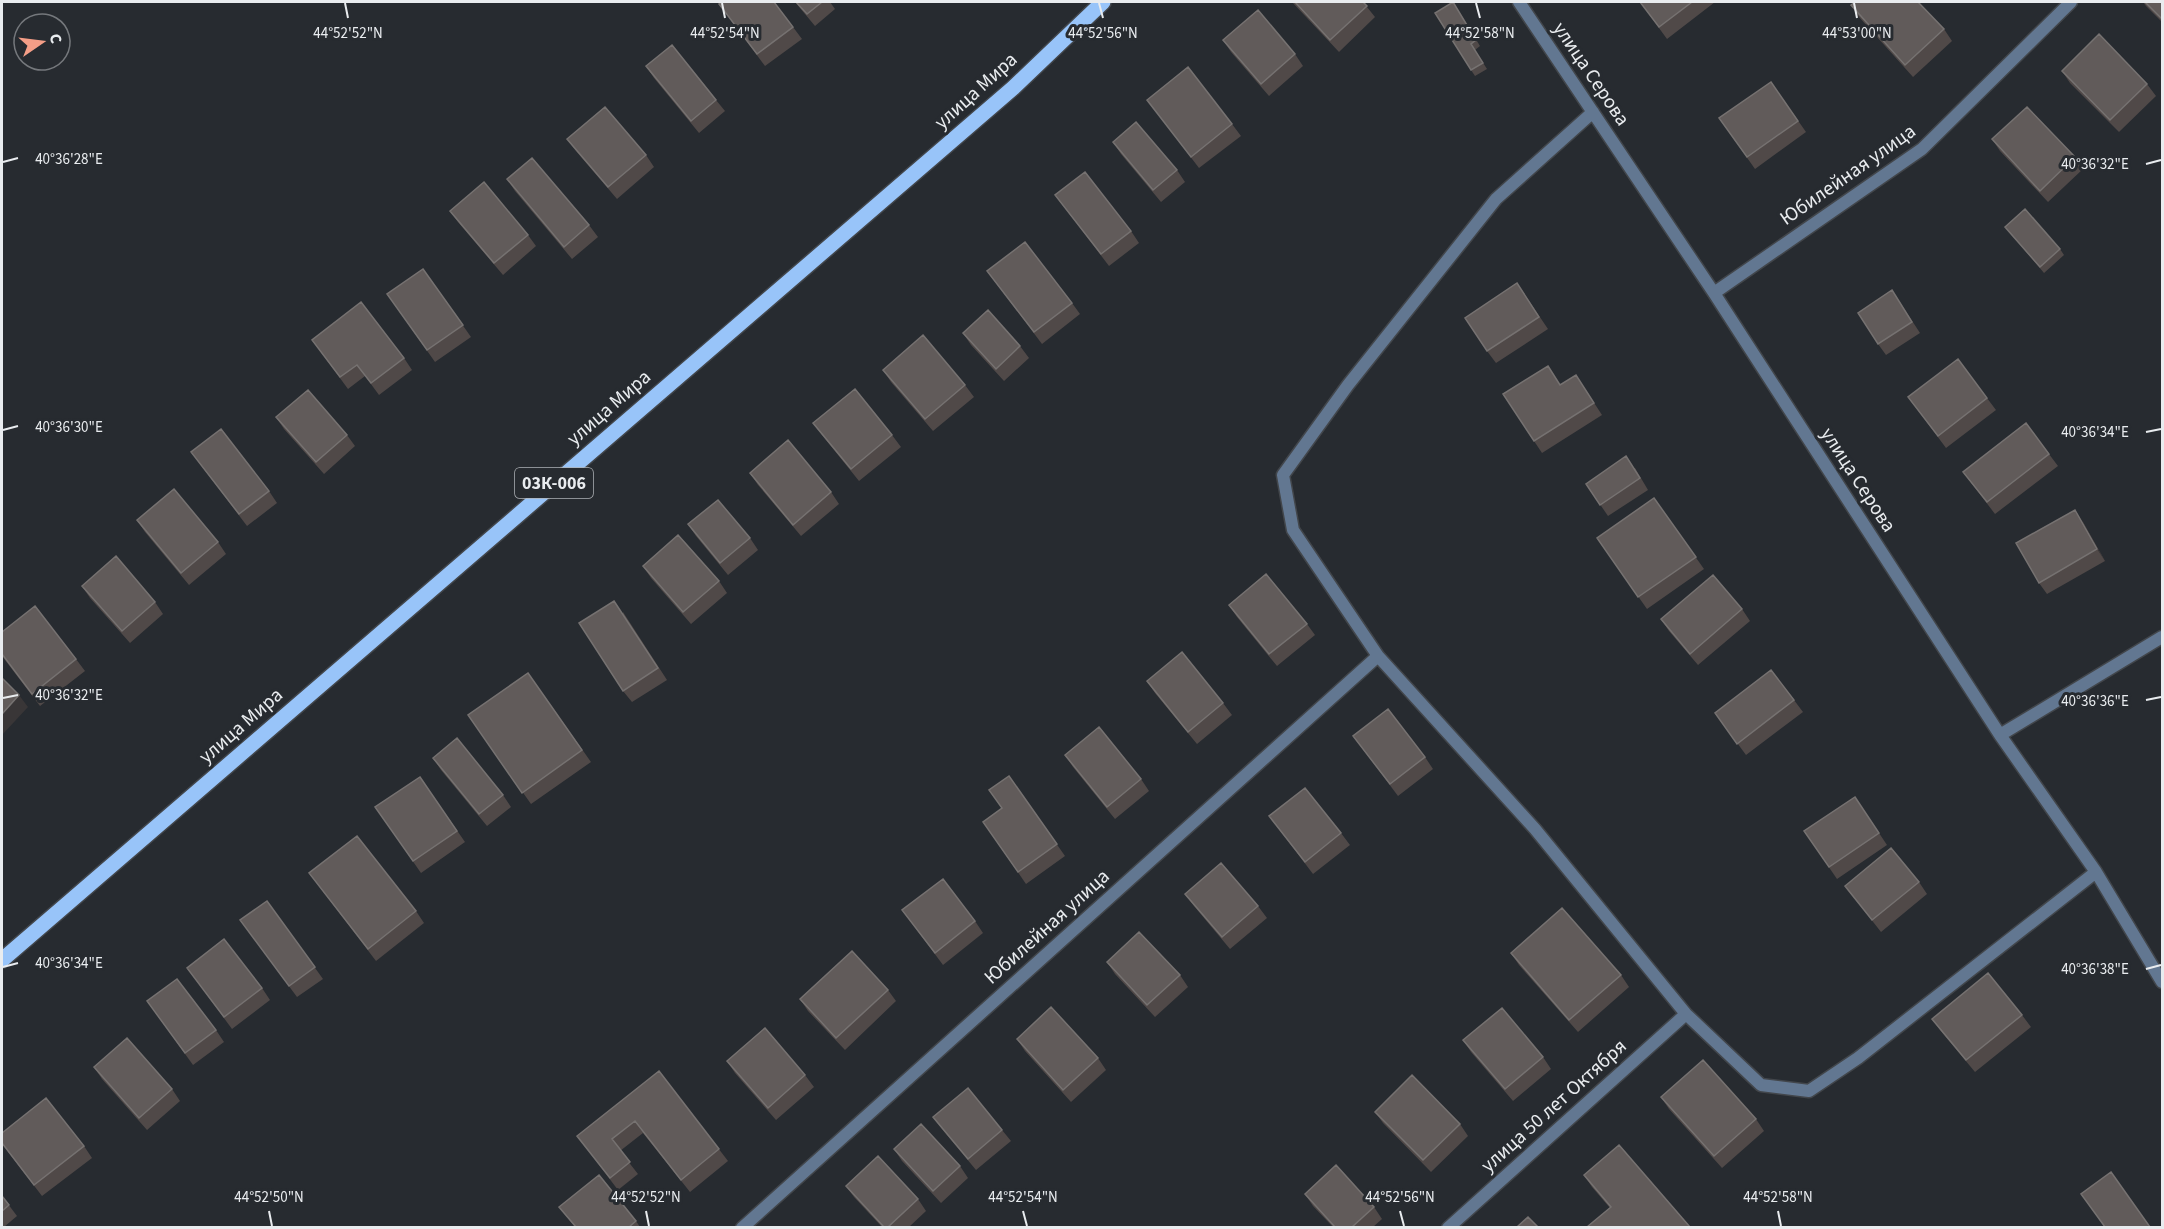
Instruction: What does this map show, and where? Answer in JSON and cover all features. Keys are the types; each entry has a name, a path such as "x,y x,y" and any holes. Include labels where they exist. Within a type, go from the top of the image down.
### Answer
{"main road":[{"name":"улица Мира","path":"2,960 1013,88 1103,2"}],"street":[{"name":"улица Серова","path":"1519,2 1714,293 2000,735 2096,872 2163,982"},
{"name":"Юбилейная улица","path":"1714,293 1922,150 2071,2"},
{"path":"1593,112 1496,199 1348,385 1283,475 1293,530 1378,656 1535,829 1686,1014 1761,1085 1809,1091 1858,1058 2096,872"},
{"path":"2000,735 2163,637"},
{"name":"Юбилейная улица","path":"742,1227 1378,656"},
{"name":"улица 50 лет Октября","path":"1448,1227 1686,1014"}],"building":[{"path":"723,2 774,2 793,27 757,54 719,4"},
{"path":"796,2 822,2 807,14"},
{"path":"1295,2 1363,2 1367,6 1330,40"},
{"path":"1453,2 1476,40 1471,44 1483,63 1471,70 1435,13"},
{"path":"1640,2 1692,2 1659,27"},
{"path":"1855,2 1918,2 1944,29 1905,65 1851,5"},
{"path":"2145,2 2163,2 2163,20"},
{"path":"1258,10 1295,54 1261,84 1223,40"},
{"path":"2099,34 2147,84 2110,120 2062,71"},
{"path":"672,45 716,100 691,121 646,66"},
{"path":"1188,67 1232,124 1191,157 1147,100"},
{"path":"1771,82 1798,121 1747,157 1719,118"},
{"path":"605,107 646,155 608,187 567,139"},
{"path":"2027,107 2075,157 2040,191 1992,139"},
{"path":"1136,122 1177,170 1153,190 1113,142"},
{"path":"532,158 589,225 564,247 507,179"},
{"path":"1085,172 1131,231 1101,254 1055,195"},
{"path":"484,182 528,235 494,263 450,211"},
{"path":"2025,209 2060,249 2040,267 2005,227"},
{"path":"1025,242 1072,303 1034,332 987,271"},
{"path":"423,269 463,325 427,350 387,294"},
{"path":"1517,283 1539,317 1487,351 1465,318"},
{"path":"1892,290 1912,322 1878,344 1858,313"},
{"path":"361,302 404,358 371,383 357,365 340,377 312,340"},
{"path":"988,310 1020,346 996,369 963,333"},
{"path":"923,335 965,385 925,419 883,370"},
{"path":"1958,359 1987,398 1938,436 1908,397"},
{"path":"1548,366 1560,385 1576,375 1594,403 1534,441 1503,394"},
{"path":"855,389 892,435 851,469 813,423"},
{"path":"308,390 347,435 316,462 276,417"},
{"path":"2026,423 2049,454 1987,502 1963,472"},
{"path":"221,429 269,491 239,514 191,452"},
{"path":"788,440 831,492 793,525 750,473"},
{"path":"1626,456 1640,478 1600,505 1586,484"},
{"path":"174,489 218,542 181,573 137,520"},
{"path":"1654,498 1696,557 1638,597 1597,538"},
{"path":"718,500 750,538 720,563 688,524"},
{"path":"2075,510 2097,549 2039,583 2016,543"},
{"path":"678,535 719,581 683,612 643,566"},
{"path":"116,556 155,602 122,631 82,586"},
{"path":"1266,574 1307,624 1269,654 1229,605"},
{"path":"1713,575 1742,609 1690,654 1661,619"},
{"path":"614,601 658,668 623,691 579,623"},
{"path":"35,606 76,659 32,694 2,654 2,632"},
{"path":"1182,652 1223,703 1188,732 1147,681"},
{"path":"1771,670 1794,700 1737,744 1715,713"},
{"path":"528,673 582,750 522,793 468,715"},
{"path":"2,678 19,695 2,714"},
{"path":"1388,709 1425,757 1390,784 1353,736"},
{"path":"1099,727 1141,779 1107,807 1065,755"},
{"path":"457,738 503,795 479,814 433,758"},
{"path":"1009,776 1057,844 1018,872 983,822 1002,808 989,790"},
{"path":"420,777 457,831 413,861 375,807"},
{"path":"1305,788 1341,833 1305,862 1269,816"},
{"path":"1855,797 1879,833 1829,867 1804,831"},
{"path":"357,836 416,911 368,949 309,873"},
{"path":"1891,848 1919,882 1872,920 1845,886"},
{"path":"1221,863 1258,906 1222,937 1185,894"},
{"path":"943,879 975,921 935,953 902,910"},
{"path":"267,901 315,967 289,986 240,920"},
{"path":"1562,908 1621,975 1569,1020 1511,953"},
{"path":"1139,932 1180,975 1147,1005 1107,962"},
{"path":"224,939 262,988 224,1017 187,968"},
{"path":"852,951 888,990 836,1038 800,999"},
{"path":"1988,973 2022,1015 1966,1060 1932,1019"},
{"path":"177,979 216,1030 185,1053 147,1001"},
{"path":"1051,1007 1098,1058 1063,1090 1017,1039"},
{"path":"1502,1008 1543,1057 1505,1089 1463,1040"},
{"path":"765,1028 805,1075 768,1108 727,1061"},
{"path":"127,1038 172,1089 139,1118 94,1067"},
{"path":"1703,1060 1756,1119 1714,1156 1661,1097"},
{"path":"659,1071 719,1149 681,1180 635,1121 612,1139 630,1162 610,1178 577,1136"},
{"path":"1412,1075 1460,1124 1423,1160 1375,1112"},
{"path":"968,1088 1002,1130 968,1159 933,1117"},
{"path":"46,1098 84,1146 34,1185 2,1143 2,1133"},
{"path":"921,1124 960,1166 933,1191 894,1149"},
{"path":"1619,1145 1690,1227 1587,1227 1611,1207 1584,1175"},
{"path":"878,1156 918,1199 888,1227 884,1227 846,1186"},
{"path":"1336,1165 1374,1207 1352,1227 1335,1227 1305,1194"},
{"path":"2111,1172 2150,1227 2105,1227 2081,1194"},
{"path":"599,1175 636,1221 629,1227 576,1227 559,1207"},
{"path":"2,1196 9,1205 2,1211"},
{"path":"1528,1217 1538,1227 1517,1227"}]}
